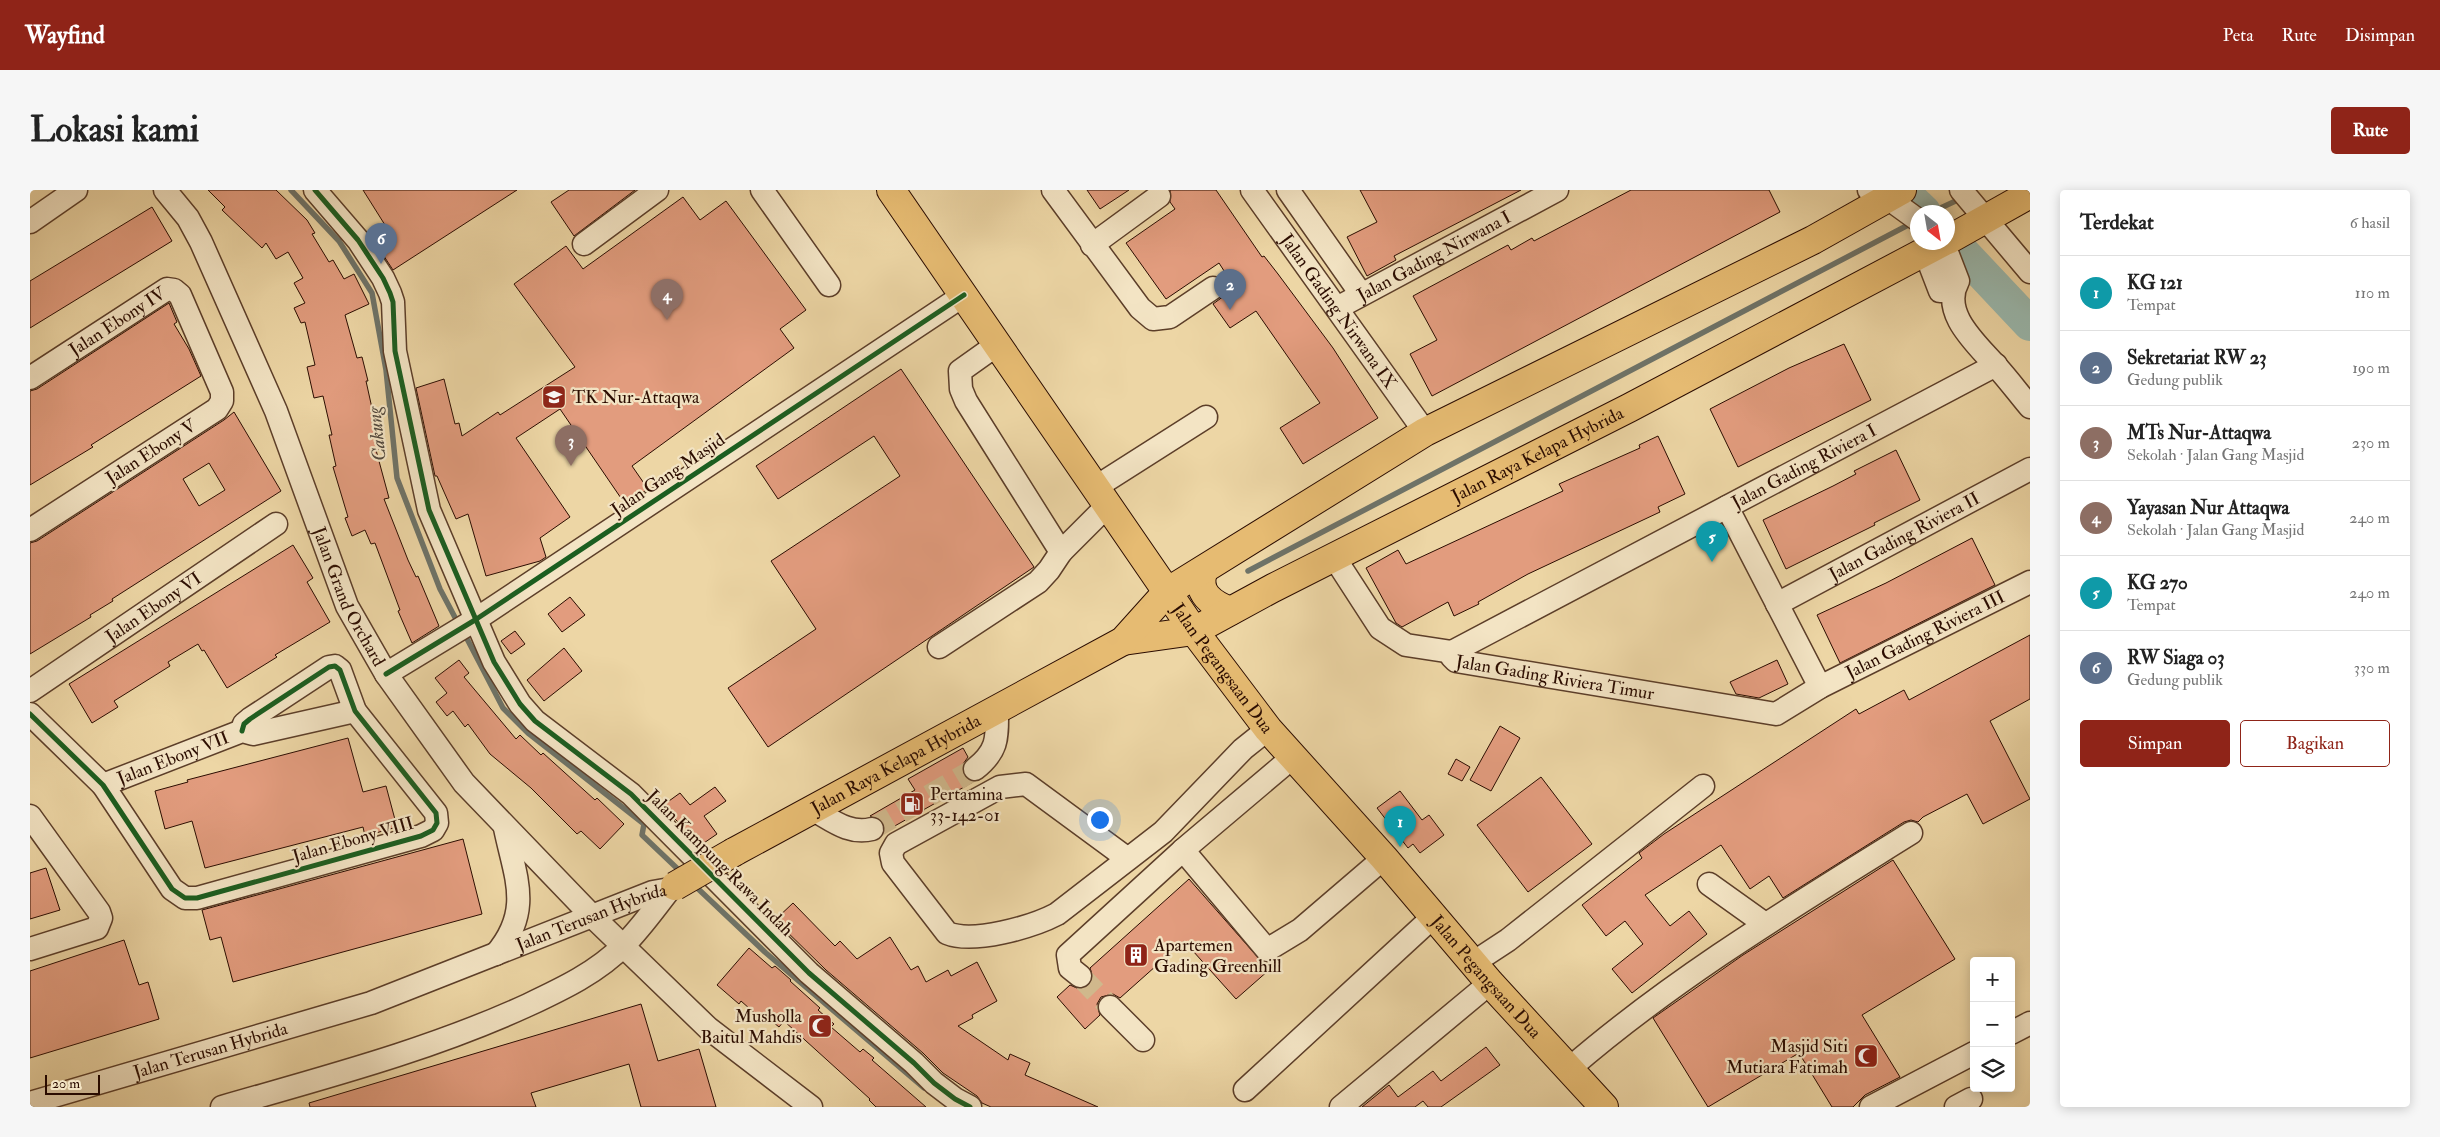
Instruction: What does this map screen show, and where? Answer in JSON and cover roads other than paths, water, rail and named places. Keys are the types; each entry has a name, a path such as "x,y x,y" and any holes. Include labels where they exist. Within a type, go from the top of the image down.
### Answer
{"main road":[{"name":"Jalan Pegangsaan Dua","path":"891,190 1194,631 1268,729 1384,858 1481,973 1604,1107"},
{"name":"Jalan Raya Kelapa Hybrida","path":"1955,228 1973,209 2030,194"},
{"name":"Jalan Raya Kelapa Hybrida","path":"673,888 812,809 1123,640 1167,592 1203,572 1425,432 1812,240 1898,200"},
{"name":"Jalan Raya Kelapa Hybrida","path":"1123,640 1194,631 1334,557 1629,408 1929,250"},
{"path":"1203,572 1201,583 1205,595 1215,605 1230,611"},
{"path":"1214,658 1224,631 1244,607 1257,597"}],"street":[{"path":"30,222 76,190"},
{"name":"Jalan Grand Orchard","path":"165,190 188,218 201,242 276,411 347,606 386,674 464,783 505,828 593,917 708,1028 811,1107"},
{"name":"Jalan Kampung Rawa Indah","path":"315,190 358,240 383,278 390,293 395,351 429,510 472,622 512,692 535,721 631,794 809,973 914,1063 934,1083 955,1099 970,1107"},
{"path":"584,244 657,190"},
{"path":"762,190 829,285"},
{"path":"1053,190 1140,308 1152,319 1170,317 1213,288"},
{"name":"Jalan Gading Nirwana IX","path":"1252,190 1425,432"},
{"name":"Jalan Gading Nirwana I","path":"1337,308 1557,190"},
{"name":"Jalan Gading Nirwana IX","path":"1290,191 1361,294"},
{"path":"1092,245 1159,196"},
{"path":"1973,209 2030,272"},
{"path":"1940,250 1940,291 1953,291 1955,312 1977,348 1996,365 2030,407"},
{"name":"Jalan Ebony IV","path":"30,378 167,289 174,290 180,296 205,350"},
{"name":"Jalan Gang Masjid","path":"386,674 472,622 964,295"},
{"path":"998,344 960,372 961,389 966,401 1061,552"},
{"name":"Jalan Ebony V","path":"30,530 217,409 222,401 222,392 205,350"},
{"name":"Jalan Gading Riviera I","path":"1452,652 1996,365"},
{"path":"939,647 1038,582 1050,570 1102,496 1206,417"},
{"name":"Jalan Gading Riviera II","path":"1777,604 2030,469"},
{"path":"1727,507 1820,687"},
{"name":"Jalan Ebony VI","path":"30,691 276,524"},
{"name":"Jalan Gading Riviera Timur","path":"1334,557 1380,628 1406,645 1452,652 1452,657 1456,661 1776,714 1820,687"},
{"name":"Jalan Gading Riviera III","path":"1820,687 2030,582"},
{"name":"Jalan Ebony VII","path":"242,731 244,724 250,719 329,667 335,666 340,670 355,711 393,760"},
{"path":"975,769 993,751 997,739 997,709"},
{"name":"Jalan Ebony VII","path":"103,785 242,731 253,734 355,711"},
{"path":"30,714 103,785"},
{"path":"1128,859 1026,784 1000,787 904,839 896,844 890,853 893,863 947,933 956,937 990,934 1042,922 1057,914 1163,832 1243,749 1268,729"},
{"path":"1080,976 1070,968 1068,956 1183,850 1293,757"},
{"name":"Jalan Ebony VIII","path":"103,785 172,889 185,898 197,898 421,836 433,830 437,823 436,813 393,760"},
{"path":"1341,1107 1481,973 1508,940 1703,786"},
{"path":"812,809 853,831 861,832 872,829"},
{"path":"30,816 99,912 101,918 97,928 93,930 30,949"},
{"path":"496,954 507,939 520,906 520,891 505,828"},
{"path":"1569,1069 1597,1044 1737,942 1911,833"},
{"path":"1183,850 1267,950 1300,930 1384,858"},
{"path":"1709,884 1765,924"},
{"name":"Jalan Terusan Hybrida","path":"30,1102 371,1003 653,892 673,888"},
{"name":"Jalan Terusan Hybrida","path":"222,1107 418,1050 479,1027 565,987 624,946 673,888"},
{"path":"1245,1090 1433,917"},
{"path":"1110,1007 1143,1040"},
{"path":"2015,1031 2030,1023"},
{"path":"1871,1107 1970,1055"}],"waterway":[{"name":"Cakung","path":"291,190 339,241 372,293 386,370 397,478 440,589 459,625"},
{"path":"1901,190 1917,205"},
{"path":"1947,205 1962,198"},
{"path":"1248,571 1910,224"},
{"path":"1955,244 2030,324"},
{"name":"Cakung","path":"464,633 503,708 528,733 644,824 642,835 683,874"},
{"name":"Cakung","path":"693,884 766,953 924,1088"}],"tunnel":[{"path":"872,829 975,769"},
{"path":"1080,976 1110,1007"}],"place":[{"name":"RW Siaga 03","path":"381,264"},
{"name":"Sekretariat RW 23","path":"1230,310"},
{"name":"Yayasan Nur Attaqwa","path":"667,320"},
{"name":"TK Nur-Attaqwa","path":"554,397"},
{"name":"MTs Nur-Attaqwa","path":"571,466"},
{"name":"KG 270","path":"1712,562"},
{"name":"Pertamina 33-142-01","path":"912,804"},
{"name":"KG 121","path":"1400,847"},
{"name":"Apartemen Gading Greenhill","path":"1136,955"},
{"name":"Musholla Baitul Mahdis","path":"820,1026"},
{"name":"Masjid Siti Mutiara Fatimah","path":"1866,1056"}]}
